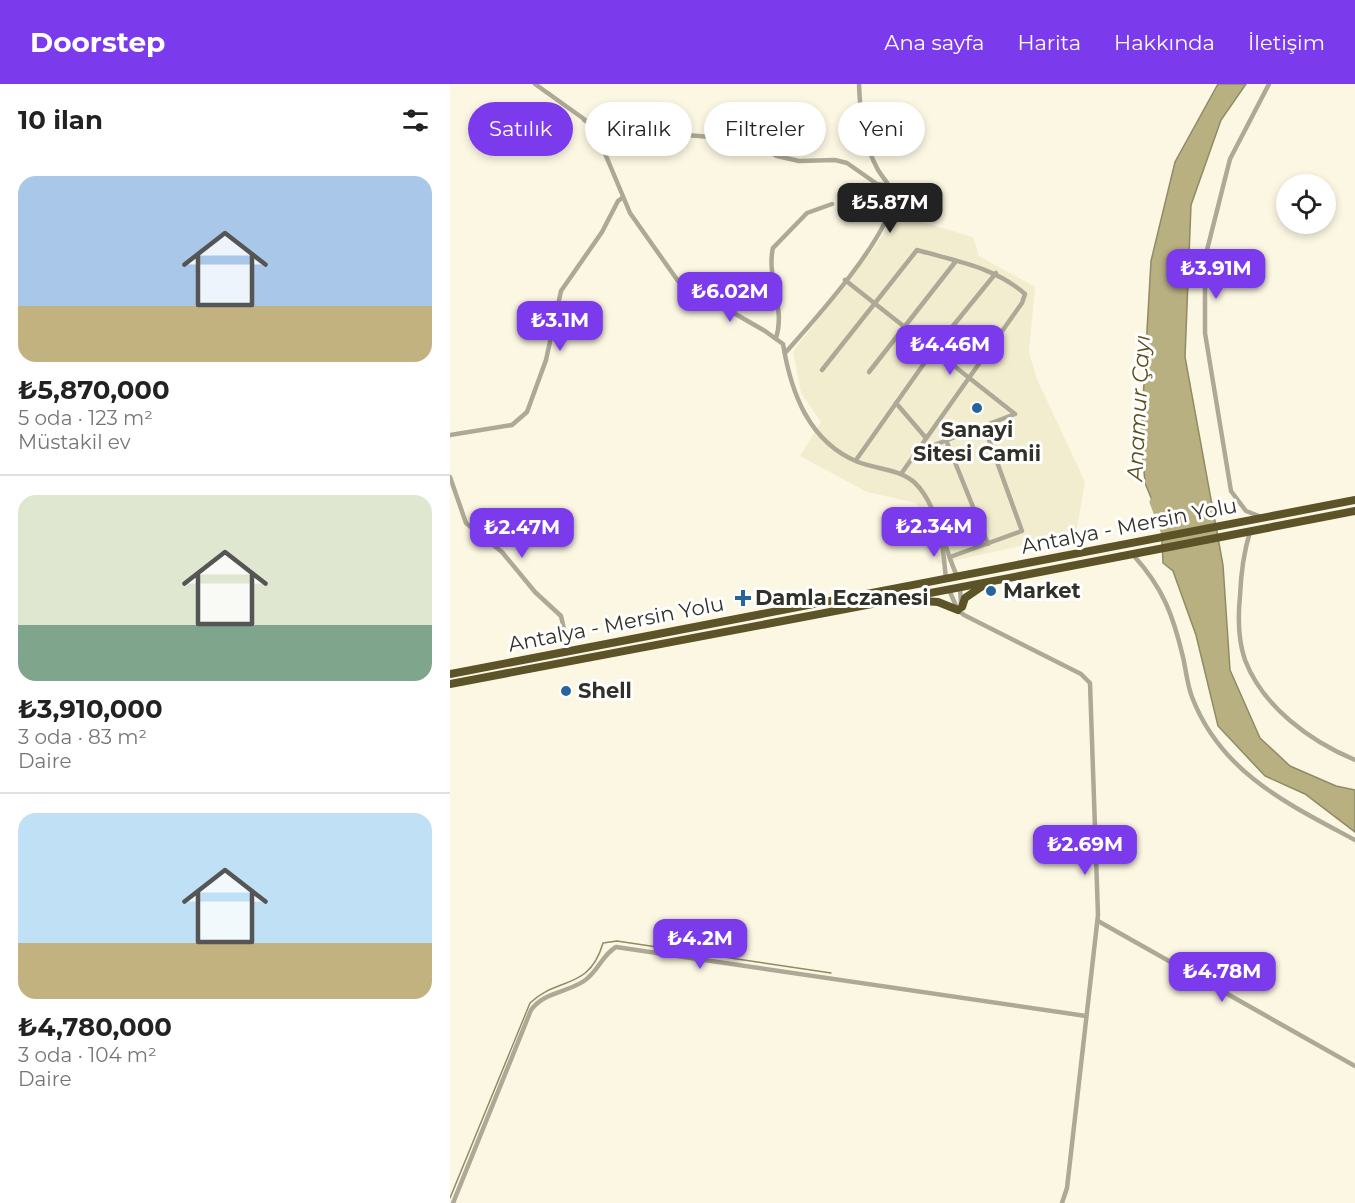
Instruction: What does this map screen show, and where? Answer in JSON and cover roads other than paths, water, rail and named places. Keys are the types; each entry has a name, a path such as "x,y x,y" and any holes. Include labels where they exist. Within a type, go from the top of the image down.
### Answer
{"highway":[{"name":"Antalya - Mersin Yolu","path":"450,674 1355,500"},
{"name":"Antalya - Mersin Yolu","path":"450,684 1137,555 1355,511"},
{"path":"958,577 960,587"},
{"path":"946,579 949,589"},
{"path":"894,599 931,601 961,611 969,594 990,582"}],"street":[{"path":"535,84 584,119 596,132 622,198 678,281 776,338 783,345 791,383 806,416 819,435 837,450 856,460 913,480 924,492 958,577"},
{"path":"785,353 811,325 875,242 890,208 892,197 889,186 877,168 863,131 859,84"},
{"path":"1264,518 1245,511 1232,491 1205,333 1205,258 1230,159 1269,84"},
{"path":"584,119 638,131 748,141 777,156 799,161 835,160 847,163 877,184 889,186"},
{"path":"450,435 512,425 527,412 546,360 561,291 602,232 618,201 622,198"},
{"path":"776,338 780,327 772,266 773,248 807,213 832,204"},
{"path":"822,370 917,250 996,273 1011,281 1025,294 1022,303 901,474"},
{"path":"869,372 956,261"},
{"path":"856,460 935,348 996,273"},
{"path":"845,280 935,348 1015,414 916,452"},
{"path":"896,403 926,438"},
{"path":"950,557 1022,531 984,426"},
{"path":"946,440 988,544"},
{"path":"450,477 466,523 502,552 535,592 561,616 569,651"},
{"path":"1247,533 1242,560 1239,609 1240,642 1245,659 1255,679 1271,701 1300,728 1317,742 1355,760"},
{"path":"941,535 946,579"},
{"path":"1137,555 1160,587 1175,623 1191,695 1206,726 1226,755 1262,787 1355,840"},
{"path":"960,587 961,611"},
{"path":"949,589 961,611 1081,674 1090,683 1098,921 1068,1178 1062,1203"},
{"path":"1098,921 1355,1066"},
{"path":"453,1203 531,1010 546,996 584,981 597,971 608,952 616,947 1086,1016"}],"waterway":[{"name":"Anamur Çayı","path":"1154,502 1166,533"},
{"path":"450,1198 530,1003 551,989 572,981 590,969 603,943 617,941 831,973"}],"place":[{"name":"Sanayi Sitesi Camii","path":"977,408"},
{"name":"Market","path":"991,591"},
{"name":"Damla Eczanesi","path":"743,598"},
{"name":"Shell","path":"566,691"}]}
